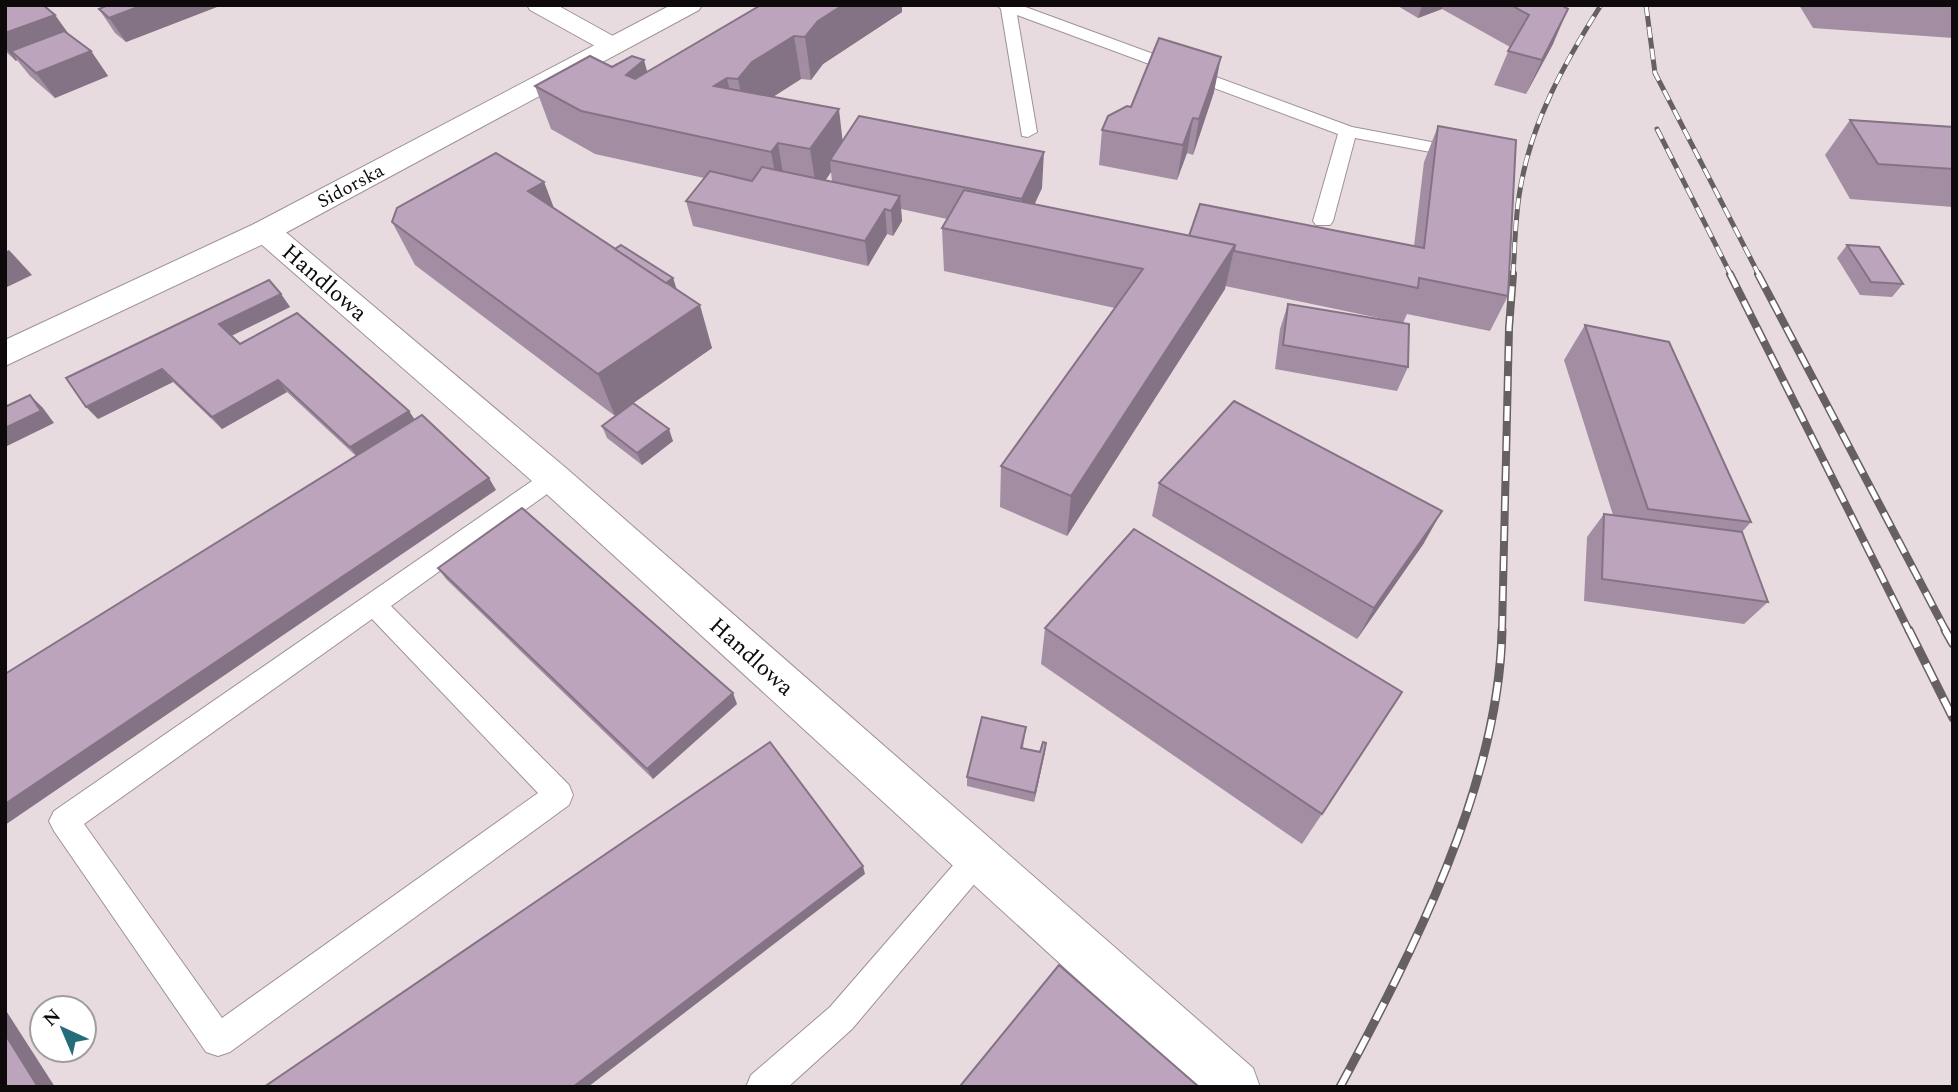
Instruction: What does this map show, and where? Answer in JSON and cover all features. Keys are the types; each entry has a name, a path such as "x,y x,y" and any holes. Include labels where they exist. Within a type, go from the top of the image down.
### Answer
{"street":[{"path":"539,5 613,46"},
{"name":"Sidorska","path":"5,354 265,231 690,5"},
{"name":"Handlowa","path":"265,231 553,478 1234,1087"}],"lane":[{"path":"1028,132 1007,6 1348,131 1479,156"},
{"path":"1323,220 1348,131"},
{"path":"374,605 559,795 218,1040 64,821 553,478"},
{"path":"763,1087 841,1018 978,858"}],"building":[{"path":"5,5 43,5 55,15 5,33"},
{"path":"108,5 143,5 109,18 99,9"},
{"path":"761,5 843,5 818,21 805,37 794,36 752,62 738,79 727,78 714,86 839,109 810,149 778,143 771,152 581,111 535,86 590,56 612,67 632,56 644,60 626,75 635,79"},
{"path":"1511,5 1561,5 1568,9 1542,60 1508,51 1529,15"},
{"path":"64,31 91,51 36,73 11,51"},
{"path":"1159,38 1221,57 1199,119 1193,118 1183,145 1102,130 1108,116 1127,106 1131,107"},
{"path":"859,116 1044,152 1022,199 830,160"},
{"path":"1850,120 1953,127 1953,169 1878,164"},
{"path":"1438,126 1516,140 1508,296 1419,278 1418,288 1234,251 1235,245 1189,236 1200,204 1424,248"},
{"path":"496,153 544,182 528,191 700,305 598,374 392,222 397,208"},
{"path":"762,167 900,196 891,211 885,209 865,241 686,201 710,171 752,181"},
{"path":"964,190 1235,245 1071,496 1001,466 1143,269 942,228"},
{"path":"621,245 673,278 666,283 615,249"},
{"path":"1847,245 1879,247 1903,284 1871,282"},
{"path":"269,280 281,294 219,324 240,344 297,313 409,411 350,447 278,380 212,417 162,369 86,407 66,378"},
{"path":"1288,304 1409,324 1408,367 1283,345"},
{"path":"1585,325 1669,342 1751,522 1648,509"},
{"path":"30,395 41,411 5,428 5,407"},
{"path":"1234,401 1442,511 1374,608 1159,483"},
{"path":"633,403 669,429 637,453 602,426"},
{"path":"422,415 489,478 5,804 5,674"},
{"path":"522,508 733,693 647,769 438,568"},
{"path":"1604,514 1742,532 1768,602 1602,579"},
{"path":"1134,529 1402,692 1322,814 1045,628"},
{"path":"982,717 1026,727 1021,748 1040,752 1043,742 1046,743 1035,793 967,777"},
{"path":"770,742 863,866 573,1087 264,1087"},
{"path":"1059,965 1199,1087 963,1087 961,1085"},
{"path":"5,1034 38,1087 5,1087"}],"railway":[{"path":"1513,275 1518,201 1532,140 1562,71 1601,5"},
{"path":"1646,5 1655,73 1759,275"},
{"path":"1657,129 1731,275"},
{"path":"1502,631 1509,328 1513,274"},
{"path":"1730,274 1909,631"},
{"path":"1758,274 1946,631"},
{"path":"1340,1087 1422,924 1468,807 1486,748 1497,689 1502,630"},
{"path":"1909,630 1953,718"},
{"path":"1945,630 1953,644"}]}
